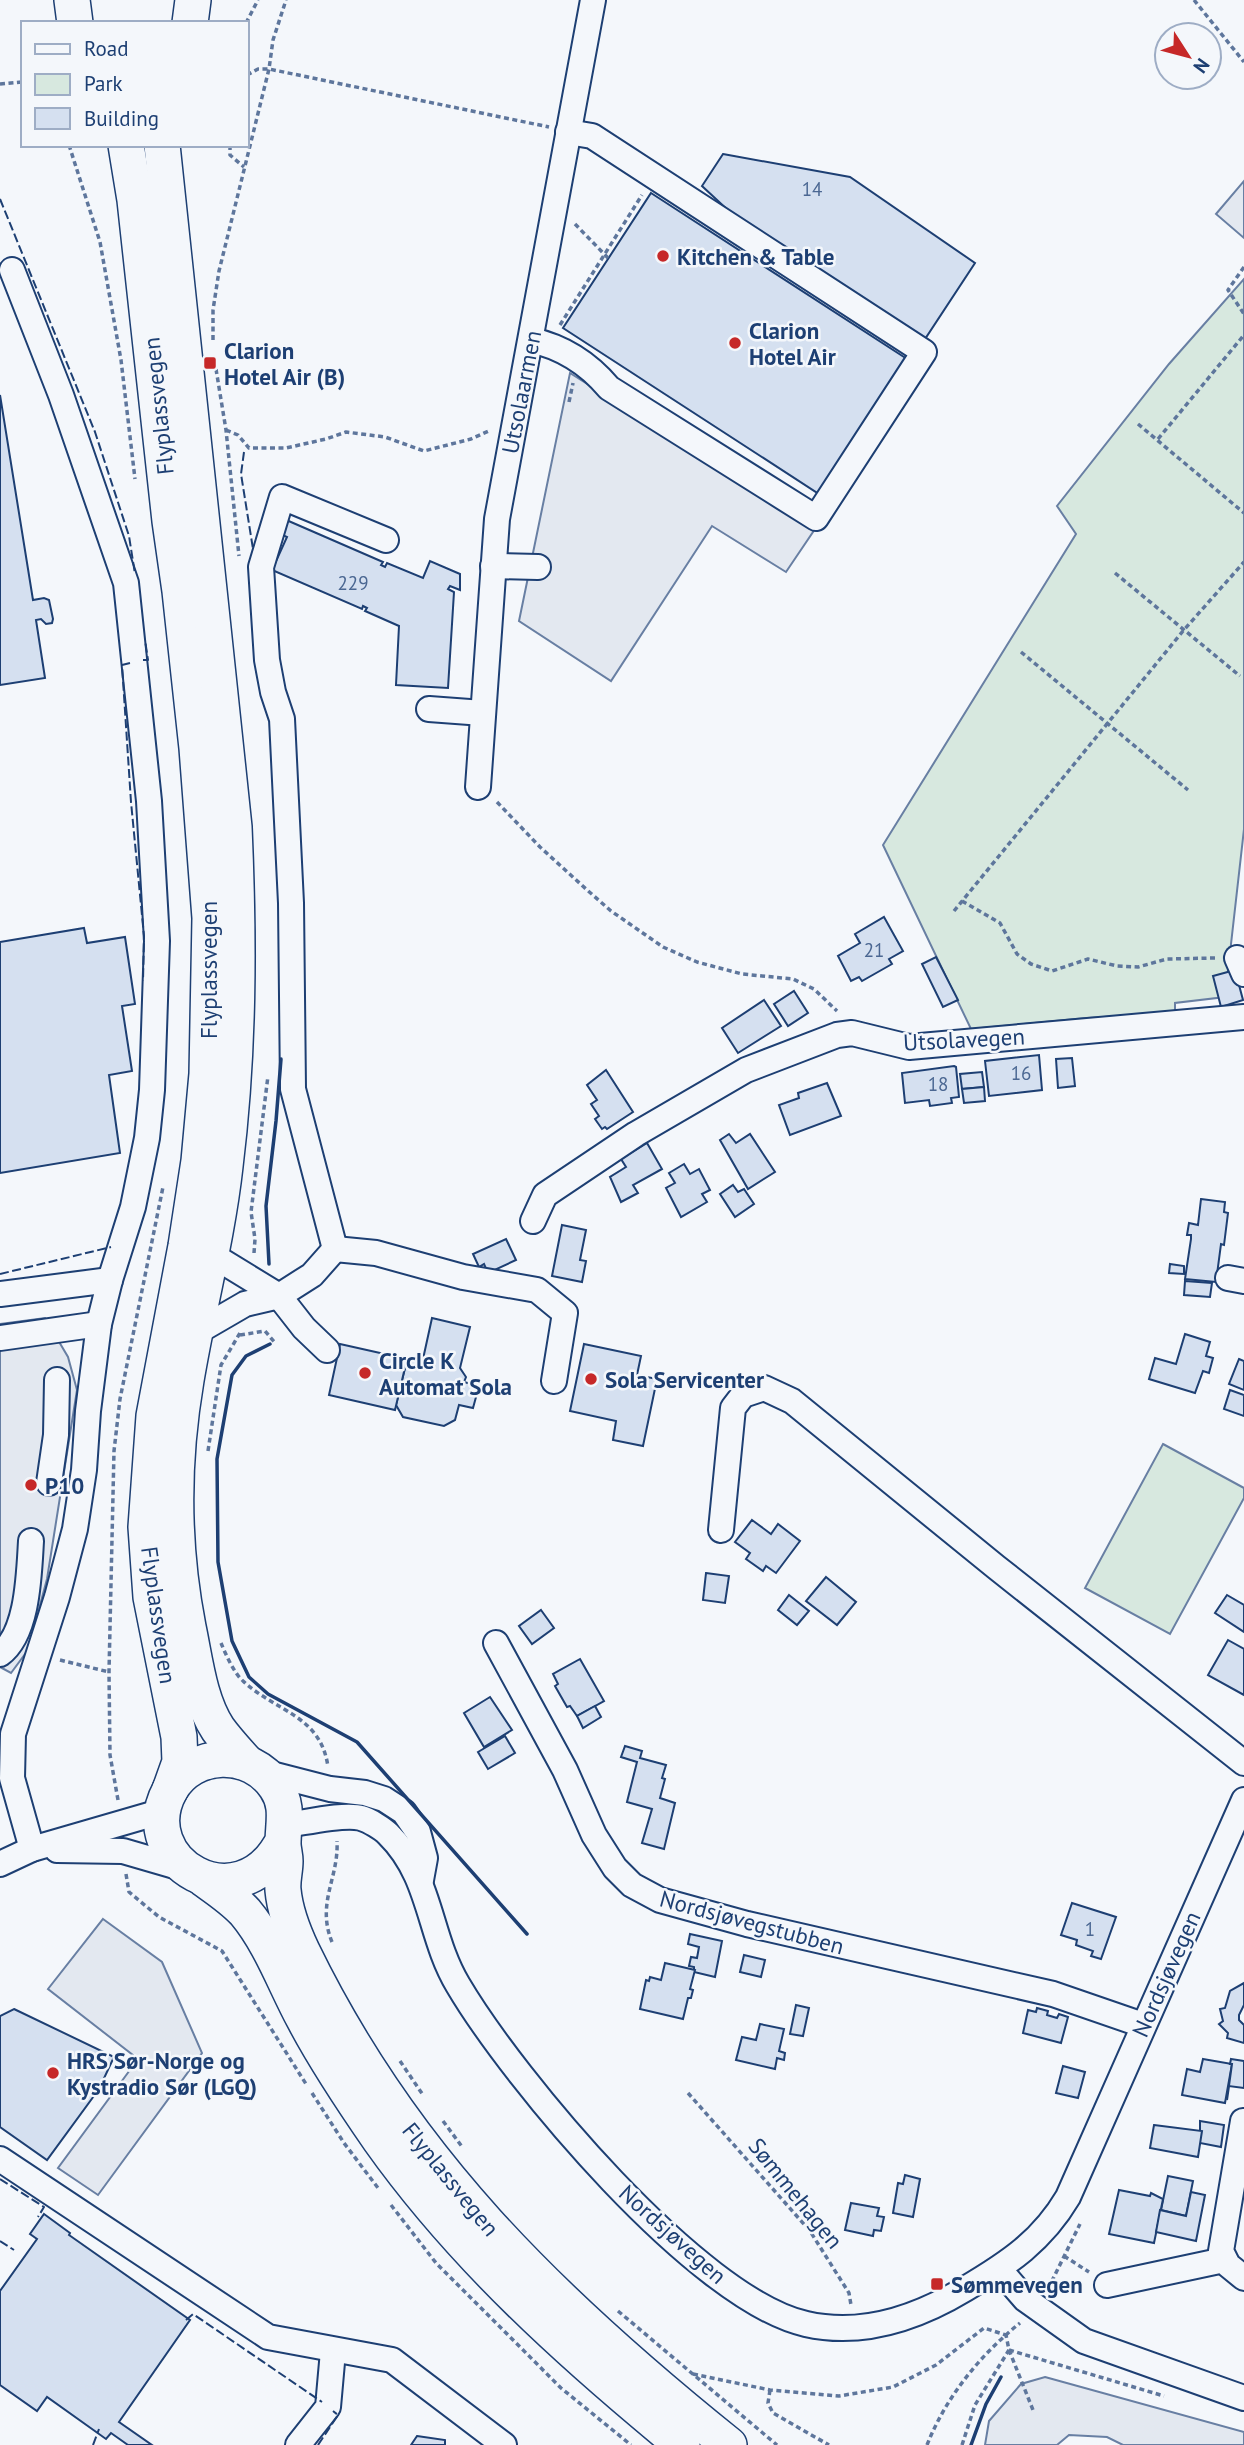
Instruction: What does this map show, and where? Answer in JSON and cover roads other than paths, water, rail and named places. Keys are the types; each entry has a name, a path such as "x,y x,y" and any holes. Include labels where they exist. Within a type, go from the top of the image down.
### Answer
{"highway":[{"path":"190,21 193,0"},
{"name":"Flyplassvegen","path":"126,147 135,200 180,591 198,761 210,918 207,1074 199,1161 154,1416 146,1527 151,1597 179,1737 180,1762 167,1800 163,1832 171,1852 194,1874 233,1900 257,1929 305,2021 341,2080 381,2141 430,2203 475,2255 526,2306 572,2350 682,2445"},
{"name":"Flyplassvegen","path":"162,147 235,854 238,997 225,1166 212,1255 186,1381 175,1478 175,1531 182,1597 205,1700 217,1727 277,1788 285,1808 283,1887 294,1934 330,2006 405,2124 452,2185 546,2286 639,2371 729,2445"},
{"path":"167,1800 184,1774 201,1762 223,1758 254,1767"},
{"path":"194,1874 225,1882 246,1878 265,1867 275,1856 284,1833"}],"street":[{"name":"Utsolaarmen","path":"478,787 497,519 531,340 559,129 593,0"},
{"path":"531,340 557,348 594,371 609,388 816,518 924,352 592,135 559,129"},
{"path":"12,270 61,396 126,583 149,801 157,941 152,1090 147,1138 133,1207 99,1324 75,1529 57,1597 13,1734 12,1777 32,1849"},
{"path":"594,371 619,375 721,438"},
{"path":"335,1249 293,1089 291,903 282,719 267,660 261,567 282,497 386,540"},
{"path":"494,566 538,567"},
{"path":"429,709 483,713"},
{"name":"Utsolavegen","path":"533,1221 545,1195 636,1134 746,1070 836,1035 852,1033 909,1047 1244,1017"},
{"path":"195,1333 245,1304 279,1296 312,1275 335,1249"},
{"path":"335,1249 376,1253 463,1277 537,1290 565,1313 554,1381"},
{"path":"212,1255 279,1296 304,1328 327,1350"},
{"path":"0,1294 110,1280"},
{"path":"0,1338 99,1324"},
{"path":"49,1483 56,1435 57,1380"},
{"path":"720,1530 733,1408 743,1395 764,1388 792,1401 1244,1763"},
{"path":"0,1654 11,1646 27,1594 31,1541"},
{"name":"Nordsjøvegstubben","path":"496,1643 565,1770 594,1835 615,1868 632,1885 660,1900 747,1924 1053,1994 1143,2025"},
{"name":"Nordsjøvegen","path":"254,1767 330,1789 365,1793 384,1799 404,1812 418,1832 425,1858 421,1880"},
{"path":"0,1864 32,1849 167,1800"},
{"name":"Nordsjøvegen","path":"284,1833 334,1818 360,1817 387,1833 421,1880 443,1956 457,1984 523,2078 611,2178 694,2259 741,2293 779,2315 806,2324 855,2328 886,2324 938,2305 999,2269 1033,2243 1055,2219 1068,2197 1143,2025 1239,1825 1244,1800"},
{"path":"32,1849 123,1851 194,1874"},
{"path":"1243,2121 1221,2251 1224,2260 1244,2278"},
{"path":"0,2159 268,2337 392,2360 504,2445"},
{"path":"1107,2285 1224,2260"},
{"path":"999,2269 1025,2299 1084,2341 1244,2397"},
{"path":"299,2445 328,2407 333,2351"}],"place":[{"name":"Kitchen & Table","path":"663,256"},
{"name":"Clarion Hotel Air","path":"735,343"},
{"name":"Clarion Hotel Air (B)","path":"210,363"},
{"name":"Circle K Automat Sola","path":"365,1373"},
{"name":"Sola Servicenter","path":"591,1379"},
{"name":"P10","path":"31,1485"},
{"name":"HRS Sør-Norge og Kystradio Sør (LGQ)","path":"53,2073"},
{"name":"Sømmevegen","path":"937,2284"}]}
